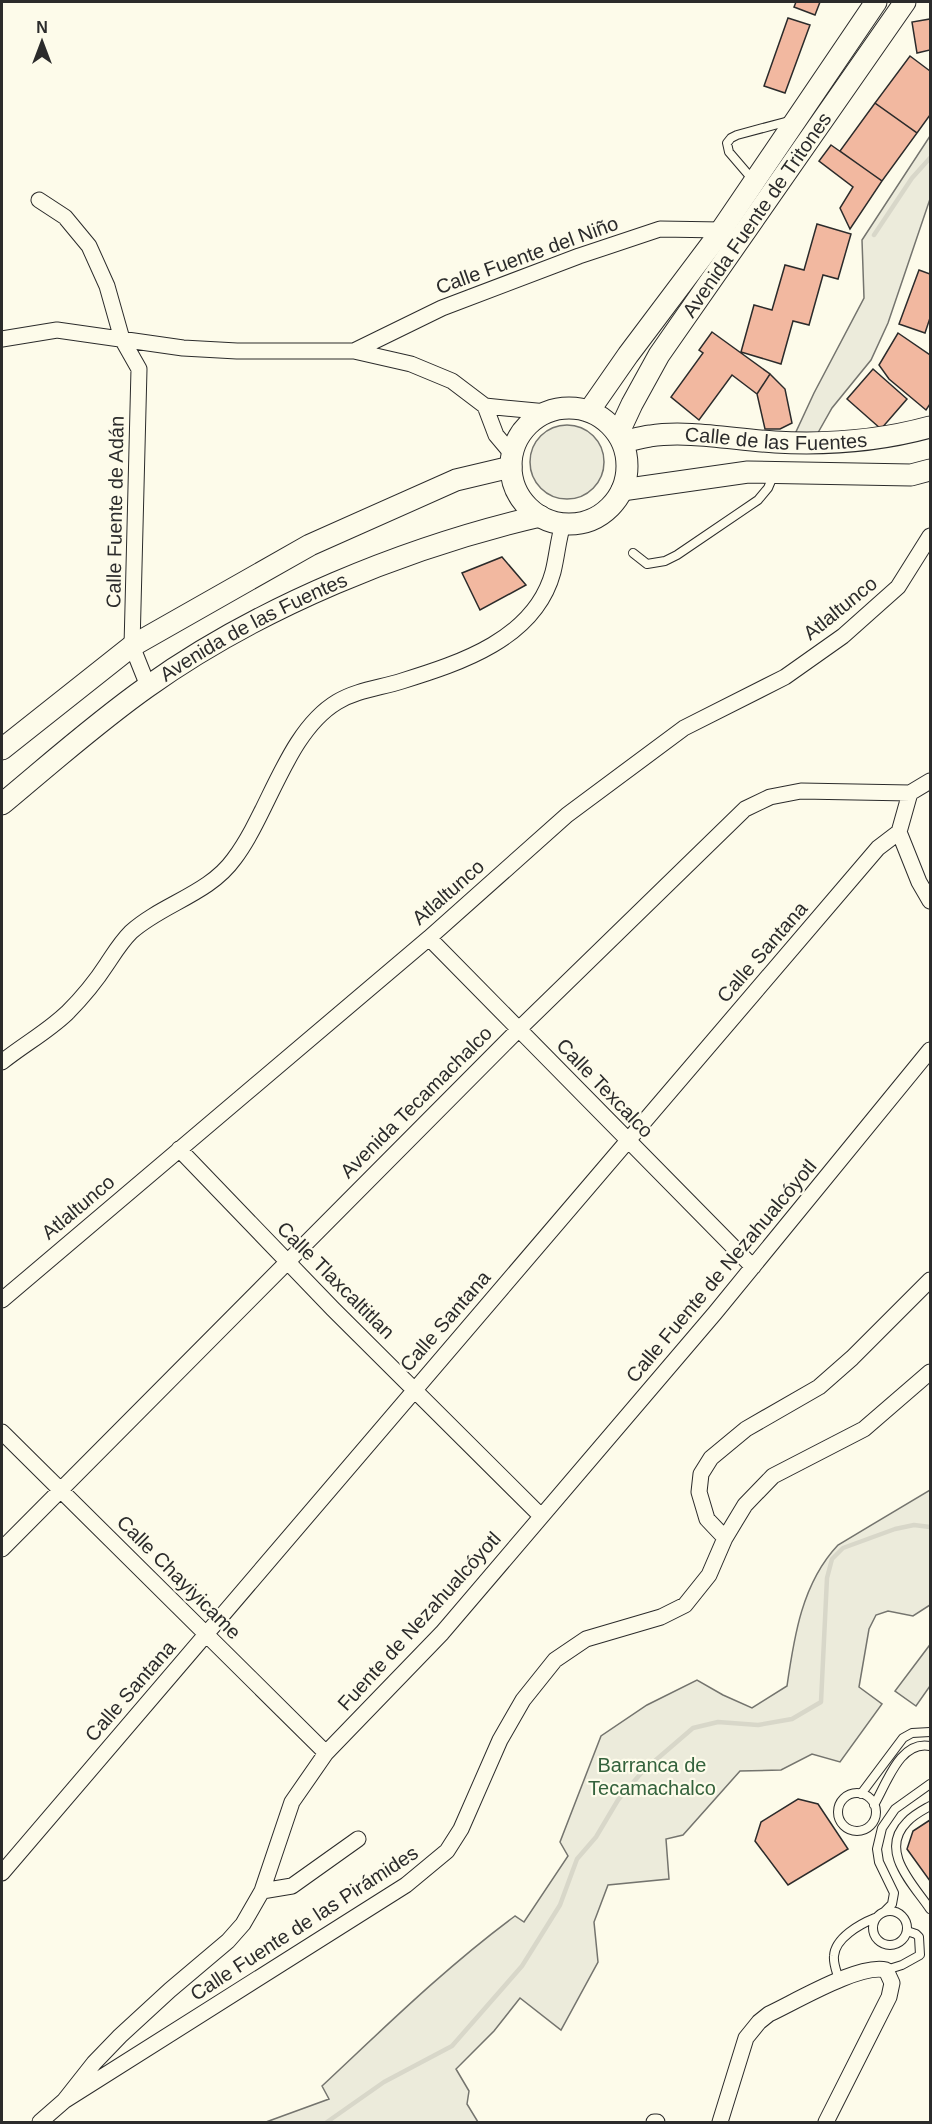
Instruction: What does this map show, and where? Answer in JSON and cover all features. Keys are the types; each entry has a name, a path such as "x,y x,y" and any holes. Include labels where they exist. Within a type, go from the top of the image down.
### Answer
{"main road":[{"name":"Avenida Fuente de Tritones","path":"589,411 722,230 876,2"},
{"name":"Avenida Fuente de Tritones","path":"621,438 632,404 659,355 905,2"},
{"path":"568,407 589,411 606,420 621,438 628,466 622,490 615,502 604,512 592,519 563,524 540,516 522,500 512,479 512,461 519,436 531,422 547,412 568,407"},
{"name":"Calle de las Fuentes","path":"621,438 678,435 825,443 871,440 930,427"},
{"path":"2,749 132,646 310,545 456,480 512,461"},
{"name":"Calle de las Fuentes","path":"622,490 748,472 911,475 930,470"},
{"name":"Avenida de las Fuentes","path":"2,804 148,686 230,636 286,606 434,546 479,531 540,516"}],"street":[{"name":"Calle Fuente de Adán","path":"39,200 65,217 89,246 107,286 122,339 139,369 132,646 148,686"},
{"name":"Calle Fuente del Niño","path":"354,351 442,308 579,256 650,232 660,229 722,230"},
{"path":"2,339 57,330 183,348 237,351 354,351 411,364 452,381 485,406 547,412"},
{"path":"485,406 496,435 512,461"},
{"path":"2,1062 68,1013 106,965 119,944 133,930 187,898 213,880 233,861 251,833 300,740 316,719 337,702 364,690 408,679 476,654 500,640 528,617 543,596 553,573 563,524"},
{"name":"Atlaltunco","path":"2,1300 429,938 567,815 684,728 785,677 843,636 898,587 930,536"},
{"path":"930,781 910,793 899,832 919,882 930,901"},
{"name":"Avenida Tecamachalco","path":"2,1549 519,1029 745,808 770,797 801,791 910,793"},
{"name":"Calle Santana","path":"2,1873 878,848 899,832"},
{"name":"Calle Texcalco","path":"429,938 753,1267"},
{"name":"Calle Fuente de Nezahualcóyotl","path":"541,1516 753,1267 930,1050"},
{"name":"Calle Tlaxcaltitlan","path":"179,1149 286,1262 541,1516"},
{"path":"725,1538 707,1519 699,1492 701,1474 711,1458 746,1429 819,1387 852,1358 930,1280"},
{"name":"Calle Fuente de las Pirámides","path":"40,2122 64,2101 406,1885 431,1866 447,1851 461,1829 500,1740 523,1700 555,1660 586,1639 661,1617 685,1605 709,1575 725,1538 745,1505 773,1476 864,1429 930,1372"},
{"name":"Calle Chayiyicame","path":"2,1432 326,1753"},
{"name":"Fuente de Nezahualcóyotl","path":"326,1753 442,1633 541,1516"},
{"path":"64,2101 94,2062 120,2036 228,1941 243,1924 262,1891 292,1802 326,1753"},
{"path":"262,1891 292,1886 358,1839"},
{"path":"720,2122 741,2049 750,2031 769,2014 839,1980 871,1969 886,1970 892,1983 889,1996 826,2122"}],"lane":[{"path":"754,182 729,152 727,143 730,138 799,117"},
{"path":"633,553 647,564 665,561 677,555 758,500 768,488 776,472"},
{"path":"861,1794 903,1738 912,1732 930,1732"},
{"path":"874,1805 903,1754 917,1746 930,1746"},
{"path":"839,1980 833,1958 837,1944 892,1904 894,1893 879,1862 877,1849 882,1828 895,1809 930,1784"},
{"path":"861,1794 869,1798 874,1805 875,1819 871,1825 858,1831 845,1827 838,1815 838,1808 847,1796 861,1794"},
{"path":"930,1806 907,1821 901,1830 896,1856 930,1909"},
{"path":"875,1918 872,1931 875,1938 886,1945 900,1942 907,1931 907,1924 899,1913 885,1911"},
{"path":"907,1931 919,1937 920,1955"},
{"path":"886,1970 902,1965 930,1950"}],"green space":[{"path":"930,136 930,199 888,323 871,360 832,408 815,438 795,434 864,298 862,240"},
{"path":"560,425 574,425 588,431 598,441 604,455 602,476 588,493 574,499 560,499 546,493 536,483 530,469 530,455 536,441 546,431"},
{"name":"Barranca de Tecamachalco","path":"930,1490 930,1605 913,1616 888,1611 876,1615 869,1629 859,1687 882,1704 840,1762 812,1754 781,1770 740,1771 683,1835 666,1839 669,1879 608,1885 594,1922 598,1962 561,2030 520,1998 494,2031 456,2069 469,2091 467,2104 478,2122 266,2122 329,2099 322,2086 416,1998 515,1916 524,1922 568,1856 560,1842 601,1736 647,1705 697,1680 752,1708 787,1686 802,1611 816,1576 826,1560 838,1545"},
{"path":"929,1646 930,1686 916,1706 895,1691"}],"building":[{"path":"796,2 820,2 815,15 794,7"},
{"path":"788,18 810,25 785,93 764,86"},
{"path":"930,19 930,50 917,53 912,22"},
{"path":"910,56 930,71 930,115 917,133 875,103"},
{"path":"875,103 917,133 882,181 840,151"},
{"path":"831,145 882,181 850,229 840,208 853,187 819,161"},
{"path":"817,224 851,234 838,279 823,275 809,325 793,321 781,364 741,352 754,305 772,310 785,265 804,270"},
{"path":"919,270 930,274 930,318 925,333 899,324"},
{"path":"712,332 770,374 757,394 732,375 699,420 671,397 703,353 699,350"},
{"path":"898,333 930,355 930,404 926,410 889,379 879,365"},
{"path":"873,369 907,399 881,429 847,399"},
{"path":"770,374 785,389 792,423 780,429 765,429 757,394"},
{"path":"502,557 526,585 480,610 462,573"},
{"path":"798,1799 818,1804 848,1849 788,1885 755,1841 761,1822"},
{"path":"930,1820 930,1881 907,1849 913,1831"}],"waterway":[{"path":"874,235 912,178 930,158"},
{"path":"327,2122 384,2082 452,2046 522,1966 560,1905 577,1859 596,1837 618,1800 643,1771 693,1728 718,1722 758,1725 792,1719 821,1702 827,1578 832,1559 843,1548 895,1529 914,1525 930,1527"}]}
